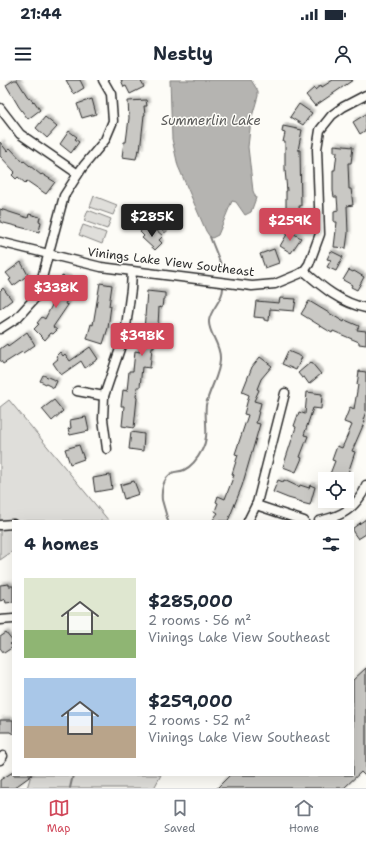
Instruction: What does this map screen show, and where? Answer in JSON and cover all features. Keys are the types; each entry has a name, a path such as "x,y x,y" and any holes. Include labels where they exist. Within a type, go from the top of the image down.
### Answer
{"street":[{"path":"0,329 17,318 35,298 49,254 64,196 78,174 105,140 113,121 111,94 103,80"},
{"path":"366,95 343,107 332,115 320,130 317,148 320,234 309,264 304,270 317,283 340,299 366,308"},
{"path":"0,108 20,134 78,174"},
{"name":"Vinings Lake View Southeast","path":"0,242 100,267 252,286 275,284 299,274 304,270"},
{"path":"108,449 103,419 104,396 125,334 132,271"},
{"path":"77,391 104,396"},
{"path":"248,520 256,505 285,393"},
{"path":"323,520 341,515 354,506 366,485"},
{"path":"256,505 301,520"},
{"path":"0,525 12,524"},
{"path":"0,620 12,618"}],"shaded area":[{"path":"94,196 117,205 113,215 90,207"},
{"path":"88,210 111,219 107,229 84,221"},
{"path":"83,225 106,233 102,244 79,235"},
{"path":"9,400 108,520 12,520 12,552 0,560 0,407"},
{"path":"31,776 160,776 154,788 27,788"}],"water":[{"name":"Summerlin Lake","path":"170,80 251,80 258,91 251,120 248,147 253,191 256,198 251,212 245,215 236,202 232,201 218,235 212,238 206,231 178,166 172,139"},
{"path":"159,210 165,212 171,228 165,233 160,228 159,223 152,226 148,224 149,219"}],"building":[{"path":"14,80 17,80 29,99 30,98 33,102 34,101 40,110 28,119 6,85"},
{"path":"66,80 80,80 84,88 74,94"},
{"path":"121,80 140,80 144,87 130,94 126,86 124,87"},
{"path":"333,80 353,80 315,106 306,95 314,88 315,90 321,85 322,87"},
{"path":"92,99 96,114 82,118 77,104"},
{"path":"146,100 147,106 144,106 145,115 140,151 138,150 136,159 122,157 124,142 126,142 129,118 128,101"},
{"path":"299,104 312,113 303,125 290,117"},
{"path":"366,114 366,130 360,134 353,122"},
{"path":"45,117 57,127 47,138 36,128"},
{"path":"283,126 302,130 298,150 300,150 301,206 299,206 301,226 286,228 284,212 286,212 287,191 285,142 283,142 285,133 282,132"},
{"path":"69,131 77,137 75,139 79,142 71,153 60,144"},
{"path":"0,142 7,151 10,148 23,162 24,161 41,175 42,174 55,182 46,194 27,181 25,183 18,177 16,179 12,175 15,172 0,156"},
{"path":"334,145 353,147 351,163 348,163 349,189 351,189 353,205 347,206 348,233 346,248 334,247 337,222 334,222 334,211 338,210 337,197 334,197 333,191 333,170 335,170 337,152 334,152"},
{"path":"0,209 28,218 29,214 40,217 39,221 41,222 39,232 0,222"},
{"path":"145,226 153,233 156,230 163,236 159,240 162,243 155,250 142,238 144,236 140,232"},
{"path":"289,231 301,238 291,253 280,246"},
{"path":"274,249 279,263 265,268 260,254"},
{"path":"331,251 343,257 336,271 327,267 331,260 327,259"},
{"path":"21,262 28,275 13,286 9,280 11,279 6,273"},
{"path":"349,270 354,271 364,277 357,290 343,280"},
{"path":"62,276 76,282 65,304 68,305 53,327 57,330 53,334 51,333 45,340 34,329 39,324 37,323 42,317 45,319 58,293 56,293"},
{"path":"100,283 112,285 108,328 103,344 87,339 91,324 93,325"},
{"path":"3,288 12,300 0,309 0,291"},
{"path":"147,291 165,293 165,299 163,299 162,308 159,307 158,326 155,326 154,348 152,348 150,368 142,367 140,387 137,387 134,428 122,426 124,406 121,406 123,390 127,391 129,371 133,371 135,351 140,352 142,330 144,330"},
{"path":"280,298 296,299 294,311 270,309 269,321 264,320 264,318 254,317 256,301 279,303"},
{"path":"309,301 344,322 345,320 359,326 357,330 366,331 366,345 359,344 359,342 333,331 332,333 301,314"},
{"path":"27,332 35,345 3,364 0,360 0,349 7,344 8,346"},
{"path":"90,347 98,359 85,368 81,361 61,375 53,363 58,359 56,356 60,352 63,356 65,354 70,361"},
{"path":"288,351 302,357 296,370 282,364"},
{"path":"260,357 272,366 261,379 257,389 259,390 254,401 261,403 256,423 260,424 242,486 228,520 213,520 218,513 215,511 218,503 216,502 218,496 225,499 234,475 232,474 238,455 235,454 248,415 244,414 249,395 242,392 252,367"},
{"path":"311,362 321,374 309,384 304,377 302,378 298,373"},
{"path":"359,371 366,372 366,411 363,420 365,421 352,451 355,452 348,472 331,472 335,461 332,460 337,446 342,448 352,425 344,422 350,407 354,409"},
{"path":"43,375 57,381 54,388 40,381"},
{"path":"307,392 322,394 321,409 313,408 304,435 308,436 300,457 302,458 296,472 283,467 296,427 294,426 299,412 305,414"},
{"path":"54,400 63,411 52,421 42,409"},
{"path":"86,417 89,431 70,435 68,429 71,428 70,420"},
{"path":"131,432 144,434 143,451 129,449"},
{"path":"79,445 84,459 70,464 65,449"},
{"path":"110,475 112,489 95,492 93,478"},
{"path":"278,480 283,482 284,480 299,487 300,485 309,488 310,485 315,487 310,505 273,492"},
{"path":"134,481 139,494 124,499 120,485"},
{"path":"366,519 366,534 358,539 354,533 354,527"},
{"path":"9,584 9,586 12,586 12,602 6,603 5,599 0,601 0,585"},
{"path":"6,633 12,641 10,644 12,648 4,653 0,648 0,637"},
{"path":"366,668 366,777 361,772 344,788 217,788 229,776 354,776 354,679"},
{"path":"0,720 12,720 12,733 0,732"},
{"path":"12,773 12,776 31,776 14,788 0,788 0,780"}],"waterway":[{"path":"210,237 223,272"},
{"path":"168,520 162,500 162,489 166,478 172,473 184,470 192,464 197,459 206,439 206,405 220,365 219,348 210,330 209,321 221,297 223,288"},
{"path":"70,788 73,776"}]}
